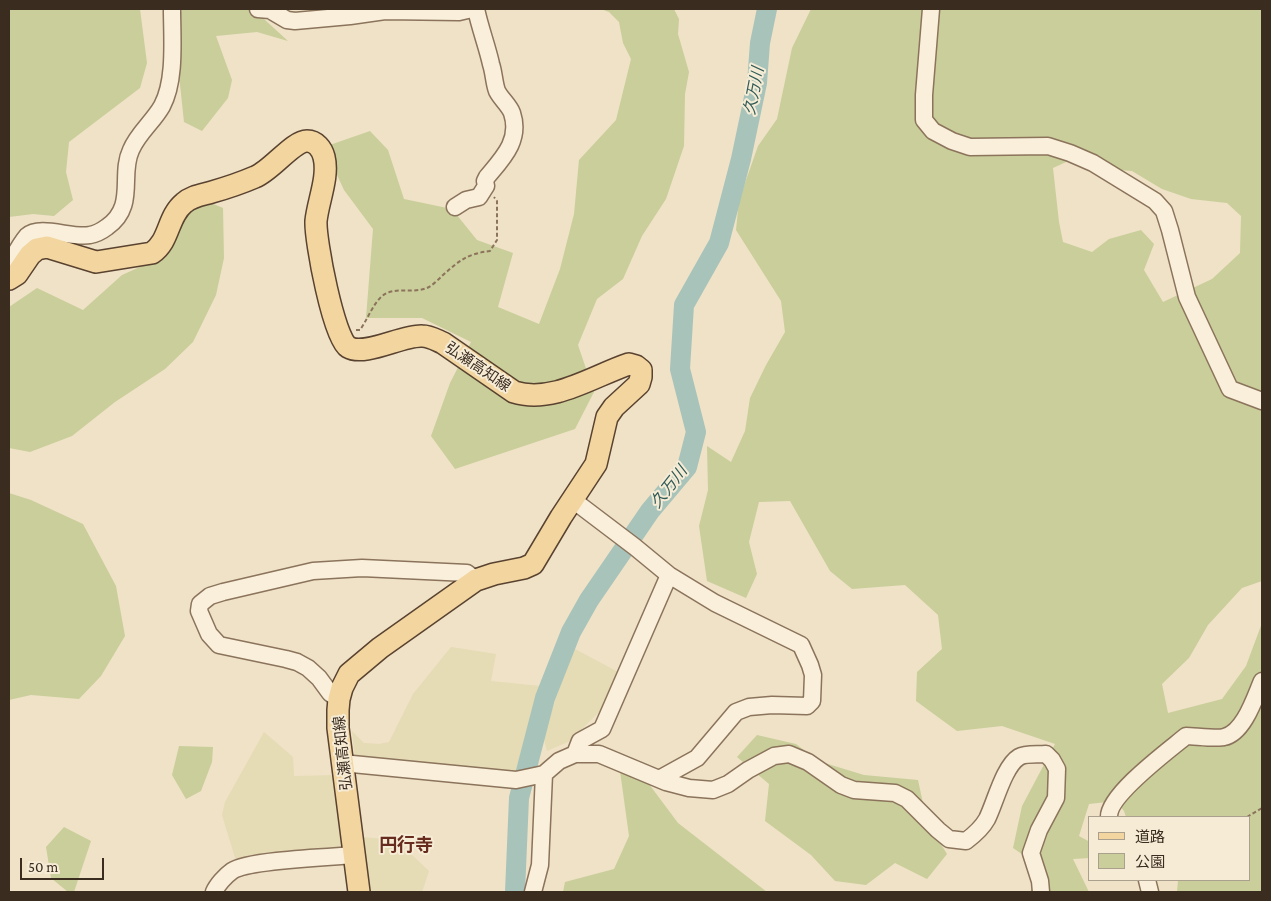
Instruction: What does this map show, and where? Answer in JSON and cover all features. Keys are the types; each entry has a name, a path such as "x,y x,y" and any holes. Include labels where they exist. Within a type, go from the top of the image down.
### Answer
{"main road":[{"name":"弘瀬高知線","path":"9,279 17,274 30,255 37,249 47,247 96,262 152,252 159,248 165,240 172,218 184,203 196,196 256,177 296,144 306,140 315,142 321,149 324,158 325,171 316,223 322,262 338,333 342,342 349,348 364,349 408,338 431,337 443,343 514,392 527,396 540,396 556,392 629,364 641,370 639,384 614,407 607,417 596,464 533,564 476,580 380,648 349,674 339,699 338,728 356,855 359,892"}],"street":[{"path":"9,265 27,236 34,232 44,231 81,236 92,235 109,226 121,212 126,199 127,163 131,150 141,132 154,119 168,89 171,70 172,9"},
{"path":"258,9 270,10 287,20 295,21 385,11 459,12 472,9"},
{"path":"455,207 466,200 479,196 486,186 485,181 487,177 511,148 514,121 511,111 496,90 491,63 476,9"},
{"path":"931,9 924,95 924,120 933,131 952,141 970,147 1048,146 1055,148 1093,163 1155,200 1164,211 1187,297 1224,379 1230,389 1262,401"},
{"path":"573,500 669,575 715,603 801,646 813,674 812,701 807,706 772,704 749,707 736,712 697,758 659,779"},
{"path":"339,699 330,693 319,678 308,668 297,662 219,645 210,634 199,611 200,604 210,596 244,586 328,570 362,568 467,573 476,580"},
{"path":"575,754 580,741 602,729 669,575"},
{"path":"1109,816 1109,811 1116,799 1129,784 1186,736 1224,737 1234,732 1246,718 1262,681"},
{"path":"342,763 530,777 575,754 599,754 659,779 689,788 713,790 728,784 748,770 774,756 789,754 808,762 841,785 854,790 895,793 907,799 949,839 966,841 987,820 1001,785 1014,761 1021,756 1046,754 1052,760 1057,770 1056,798 1039,830 1031,853 1040,881 1041,892"},
{"path":"530,777 540,865 533,892"},
{"path":"214,892 216,887 232,871 252,865 356,855"}],"path":[{"path":"350,329 360,330 380,298 389,292 419,290 430,287 463,258 474,253 490,251 498,240 497,201 494,197 479,196"},
{"path":"1249,816 1262,808"}],"shaded area":[{"path":"451,647 496,654 491,681 540,686 515,773 355,759 352,731 364,743 379,744 389,742 413,694"},
{"path":"573,648 620,673 610,701 570,741 547,751 543,736"},
{"path":"264,732 293,757 294,776 339,775 344,848 236,861 222,815 225,802"},
{"path":"362,837 396,840 429,871 422,892 365,892"}],"green space":[{"path":"9,9 140,9 147,63 140,88 69,142 66,172 73,200 54,216 33,214 9,217"},
{"path":"182,9 253,9 288,41 257,32 216,36 232,80 228,98 202,131 184,122 179,75 178,21"},
{"path":"601,9 674,9 679,19 678,34 689,72 685,94 684,146 666,199 642,236 623,279 597,299 578,345 594,392 575,429 455,469 431,436 450,383 471,342 422,318 366,318 373,229 344,190 324,147 370,131 388,150 404,199 452,209 477,240 513,253 498,307 539,324 560,269 574,214 579,160 616,120 631,59 623,43 619,22 609,12"},
{"path":"811,9 1262,9 1262,581 1242,588 1208,625 1189,658 1162,684 1168,713 1222,699 1246,666 1262,623 1262,892 1177,892 1178,881 1251,881 1251,816 1126,816 1116,801 1089,804 1079,836 1088,841 1088,858 1073,859 1089,892 1030,892 1041,867 1013,848 1022,806 1055,744 1002,726 957,731 916,701 917,672 942,649 938,615 905,585 852,589 830,571 790,501 759,502 749,542 757,574 746,598 707,581 699,526 708,490 707,446 731,462 745,431 750,398 785,332 781,301 736,230 739,200 758,146 777,119 792,48","holes":["1077,157 1108,169 1132,171 1162,189 1191,199 1227,203 1241,216 1240,253 1212,279 1163,302 1144,270 1154,244 1141,230 1109,239 1092,252 1063,242 1053,168"]},
{"path":"199,198 223,208 224,258 216,295 193,342 165,369 115,402 72,436 30,452 9,448 9,307 37,288 83,310 122,275 162,257 177,219"},
{"path":"9,493 31,500 83,524 116,586 125,636 101,676 79,699 31,695 9,700"},
{"path":"757,735 796,744 818,761 864,775 918,780 927,822 947,854 927,879 895,863 866,885 835,881 811,855 765,821 769,784 737,757"},
{"path":"179,746 213,747 212,762 201,791 186,799 172,775"},
{"path":"620,771 640,772 678,823 767,892 563,892 565,882 614,869 629,836"},
{"path":"64,827 91,841 74,892 68,892 51,878 46,847"}],"waterway":[{"name":"久万川","path":"515,892 519,798 545,698 571,632 589,600 650,511 687,467 696,432 680,369 684,305 719,243 741,159 757,83 760,43 767,9"}],"district":[{"name":"円行寺","path":"406,845"}]}
